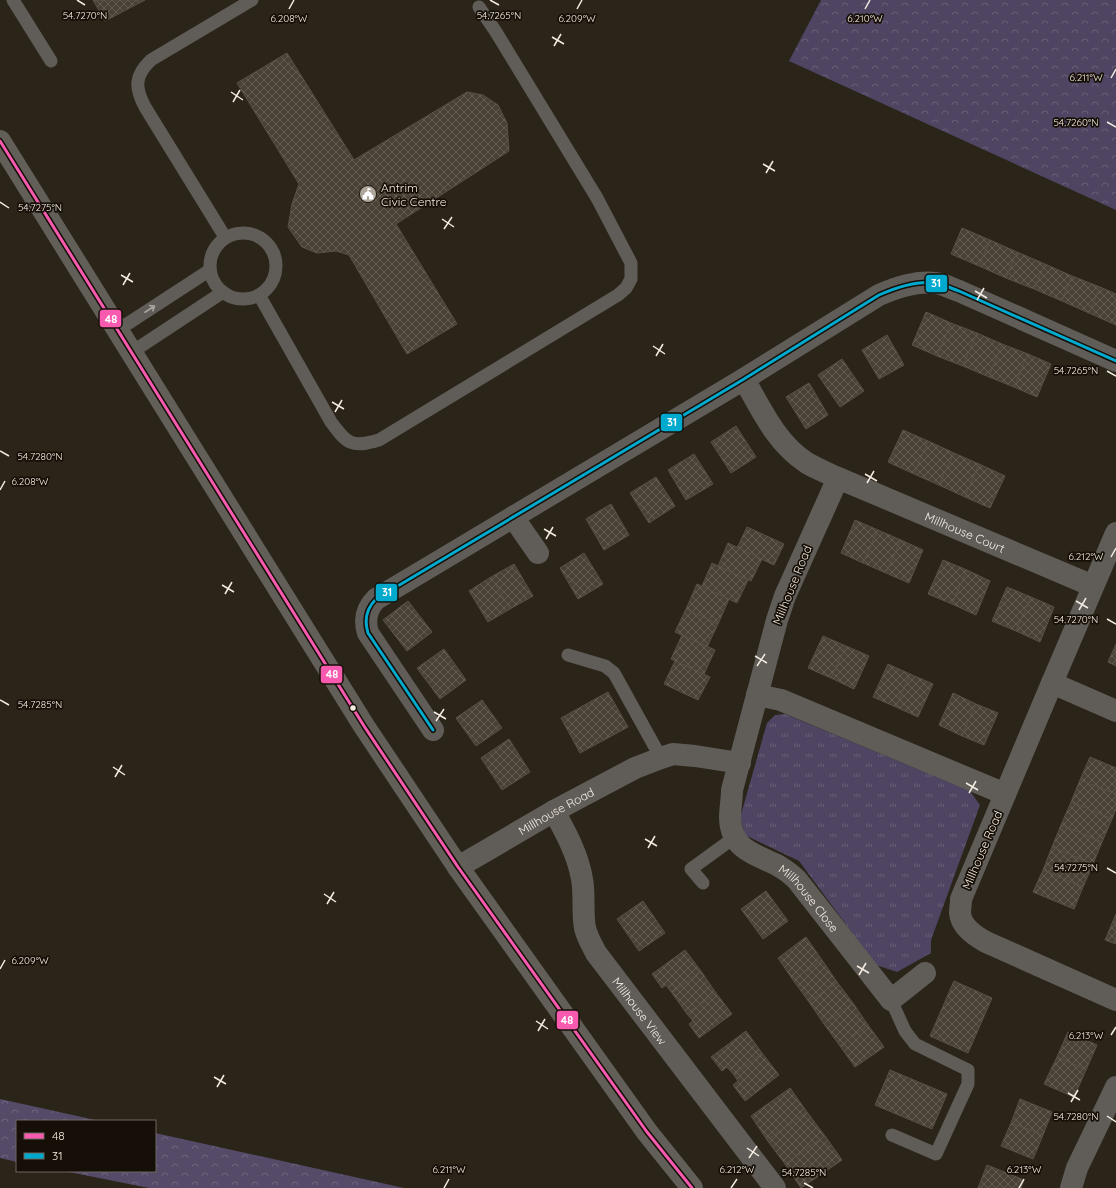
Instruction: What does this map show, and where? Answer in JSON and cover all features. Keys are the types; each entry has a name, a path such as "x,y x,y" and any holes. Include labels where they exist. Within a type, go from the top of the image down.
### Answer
{"main road":[{"path":"0,141 364,726 458,867 647,1132 692,1188"}],"street":[{"path":"433,730 368,633 366,624 367,614 372,603 381,595 744,379 879,295 900,287 930,283 940,284 959,291 1116,361"},
{"path":"744,379 770,425 782,441 807,463 838,478"},
{"name":"Millhouse Road","path":"458,867 554,811 635,768 661,758 673,754 727,760 740,763 777,620 785,596 838,478"},
{"name":"Millhouse Court","path":"838,478 1093,586"},
{"path":"513,517 538,553"},
{"name":"Millhouse Road","path":"1116,533 961,899 960,914 968,929 986,942 1116,1000"},
{"path":"1052,683 1116,711"},
{"path":"758,695 781,700 1005,794"},
{"path":"735,837 731,825 730,811 732,790 740,763"},
{"name":"Millhouse View","path":"554,811 570,841 579,867 582,879 585,929 589,941 596,953 775,1188"},
{"name":"Millhouse Close","path":"735,837 737,842 747,850 778,866 797,880 891,1000"},
{"path":"891,1000 925,973"},
{"path":"1071,1188 1080,1162 1116,1087"}],"lane":[{"path":"13,0 51,61"},
{"path":"226,237 145,107 138,93 138,80 142,68 151,60 252,0"},
{"path":"259,295 331,422 340,434 351,443 364,444 379,440 618,295 626,288 631,279 631,262 597,198 496,32 479,7"},
{"path":"246,232 265,240 272,248 276,258 274,279 268,288 259,295 250,298 241,299 232,297 223,292 215,282 210,270 210,260 218,243 235,233 246,232"},
{"path":"118,330 210,270"},
{"path":"132,352 223,292"},
{"path":"568,655 605,666 614,672 661,758"},
{"path":"702,883 692,868 735,837"},
{"path":"891,1000 905,1031 915,1044 968,1070 968,1084 936,1154 892,1135"}],"green space":[{"path":"821,0 1116,0 1116,210 789,61"},
{"path":"785,714 970,791 980,805 931,940 931,953 897,972 876,965 799,861 745,835 740,818 767,723 775,715"},
{"path":"0,1099 95,1120 16,1120 16,1162 0,1158"},
{"path":"156,1133 404,1188 149,1188 69,1172 156,1172"}],"building":[{"path":"93,0 145,0 105,21"},
{"name":"Antrim Civic Centre","path":"287,53 354,160 467,92 483,95 498,105 507,123 509,151 396,224 457,324 407,354 349,255 336,251 317,253 302,247 288,227 292,204 299,184 237,83"},
{"path":"962,228 990,240 979,266 951,254"},
{"path":"990,240 1017,252 1006,278 979,266"},
{"path":"1017,252 1045,264 1034,289 1006,278"},
{"path":"1045,264 1072,276 1062,301 1034,289"},
{"path":"1072,276 1100,287 1089,313 1062,301"},
{"path":"1100,287 1116,294 1116,325 1089,313"},
{"path":"926,312 951,323 937,356 912,345"},
{"path":"951,323 977,333 963,366 937,356"},
{"path":"977,333 1002,344 989,377 963,366"},
{"path":"887,335 904,365 879,379 862,350"},
{"path":"1002,344 1028,354 1014,387 989,377"},
{"path":"1028,354 1051,364 1037,397 1014,387"},
{"path":"842,359 864,391 840,407 818,375"},
{"path":"809,383 828,415 806,429 786,397"},
{"path":"736,426 756,457 731,473 711,442"},
{"path":"903,430 928,441 914,474 888,462"},
{"path":"928,441 954,453 939,485 914,474"},
{"path":"954,453 979,464 965,497 939,485"},
{"path":"694,454 713,484 686,500 668,470"},
{"path":"979,464 1005,476 990,508 965,497"},
{"path":"656,477 675,506 649,523 630,493"},
{"path":"611,504 629,535 604,550 586,519"},
{"path":"855,520 878,530 863,563 841,553"},
{"path":"747,527 784,544 774,565 737,548"},
{"path":"878,530 901,540 886,573 863,563"},
{"path":"901,540 923,550 909,583 886,573"},
{"path":"728,543 762,559 751,581 718,566"},
{"path":"584,553 603,584 578,599 560,568"},
{"path":"943,560 967,570 952,604 928,594"},
{"path":"712,563 748,580 737,603 702,586"},
{"path":"514,564 533,596 510,609 491,577"},
{"path":"967,570 990,581 976,615 952,604"},
{"path":"491,577 510,609 488,622 469,591"},
{"path":"697,584 729,599 718,624 686,609"},
{"path":"1007,587 1031,597 1016,631 992,621"},
{"path":"1031,597 1054,607 1040,642 1016,631"},
{"path":"408,601 432,632 407,651 383,620"},
{"path":"686,609 718,624 707,647 675,632"},
{"path":"682,635 715,650 704,674 671,659"},
{"path":"823,636 846,646 831,678 808,668"},
{"path":"1116,644 1116,666 1108,662"},
{"path":"846,646 869,656 854,689 831,678"},
{"path":"444,649 466,680 440,699 417,668"},
{"path":"675,661 710,677 698,700 664,684"},
{"path":"888,664 910,674 896,707 873,697"},
{"path":"910,674 933,684 918,717 896,707"},
{"path":"608,692 628,727 580,753 561,718"},
{"path":"953,693 976,704 962,736 939,725"},
{"path":"482,700 502,728 476,746 456,718"},
{"path":"976,704 998,713 984,745 962,736"},
{"path":"509,739 530,772 502,790 481,758"},
{"path":"1090,757 1116,768 1116,794 1080,780"},
{"path":"1080,780 1116,794 1116,809 1112,819 1071,802"},
{"path":"1071,802 1112,819 1102,842 1061,825"},
{"path":"1061,825 1102,842 1093,864 1052,847"},
{"path":"1052,847 1093,864 1083,887 1043,870"},
{"path":"1043,870 1083,887 1074,909 1033,892"},
{"path":"766,891 788,921 763,939 741,909"},
{"path":"643,901 665,933 639,951 617,919"},
{"path":"1116,914 1116,944 1105,940"},
{"path":"806,937 822,960 793,980 778,958"},
{"path":"685,950 701,971 672,993 666,985 662,988 652,974"},
{"path":"822,960 837,982 809,1002 793,980"},
{"path":"701,971 716,993 687,1014 672,993"},
{"path":"954,981 992,998 968,1053 930,1036"},
{"path":"837,982 853,1003 824,1024 809,1002"},
{"path":"716,993 732,1014 699,1038 689,1024 693,1021 687,1014"},
{"path":"853,1003 868,1025 840,1046 824,1024"},
{"path":"868,1025 884,1047 855,1067 840,1046"},
{"path":"746,1031 762,1053 734,1075 727,1067 722,1071 711,1057"},
{"path":"1068,1032 1097,1045 1086,1070 1057,1057"},
{"path":"762,1053 779,1075 745,1101 733,1085 738,1081 734,1075"},
{"path":"1057,1057 1086,1070 1074,1097 1044,1084"},
{"path":"890,1070 947,1094 932,1129 875,1105"},
{"path":"790,1088 807,1112 767,1140 751,1116"},
{"path":"1020,1099 1052,1112 1043,1135 1011,1123"},
{"path":"807,1112 825,1136 785,1164 767,1140"},
{"path":"1011,1123 1043,1135 1033,1159 1001,1146"},
{"path":"825,1136 842,1160 801,1188 785,1164"},
{"path":"987,1165 1024,1180 1021,1188 978,1188"}],"transit line":[{"name":"48","path":"0,141 364,726 458,867 647,1132 692,1188"},
{"name":"31","path":"433,730 368,633 366,619 368,611 376,599 744,379 879,295 893,289 917,283 925,282 941,284 1116,361"}],"place":[{"name":"Antrim Civic Centre","path":"368,194"}]}
